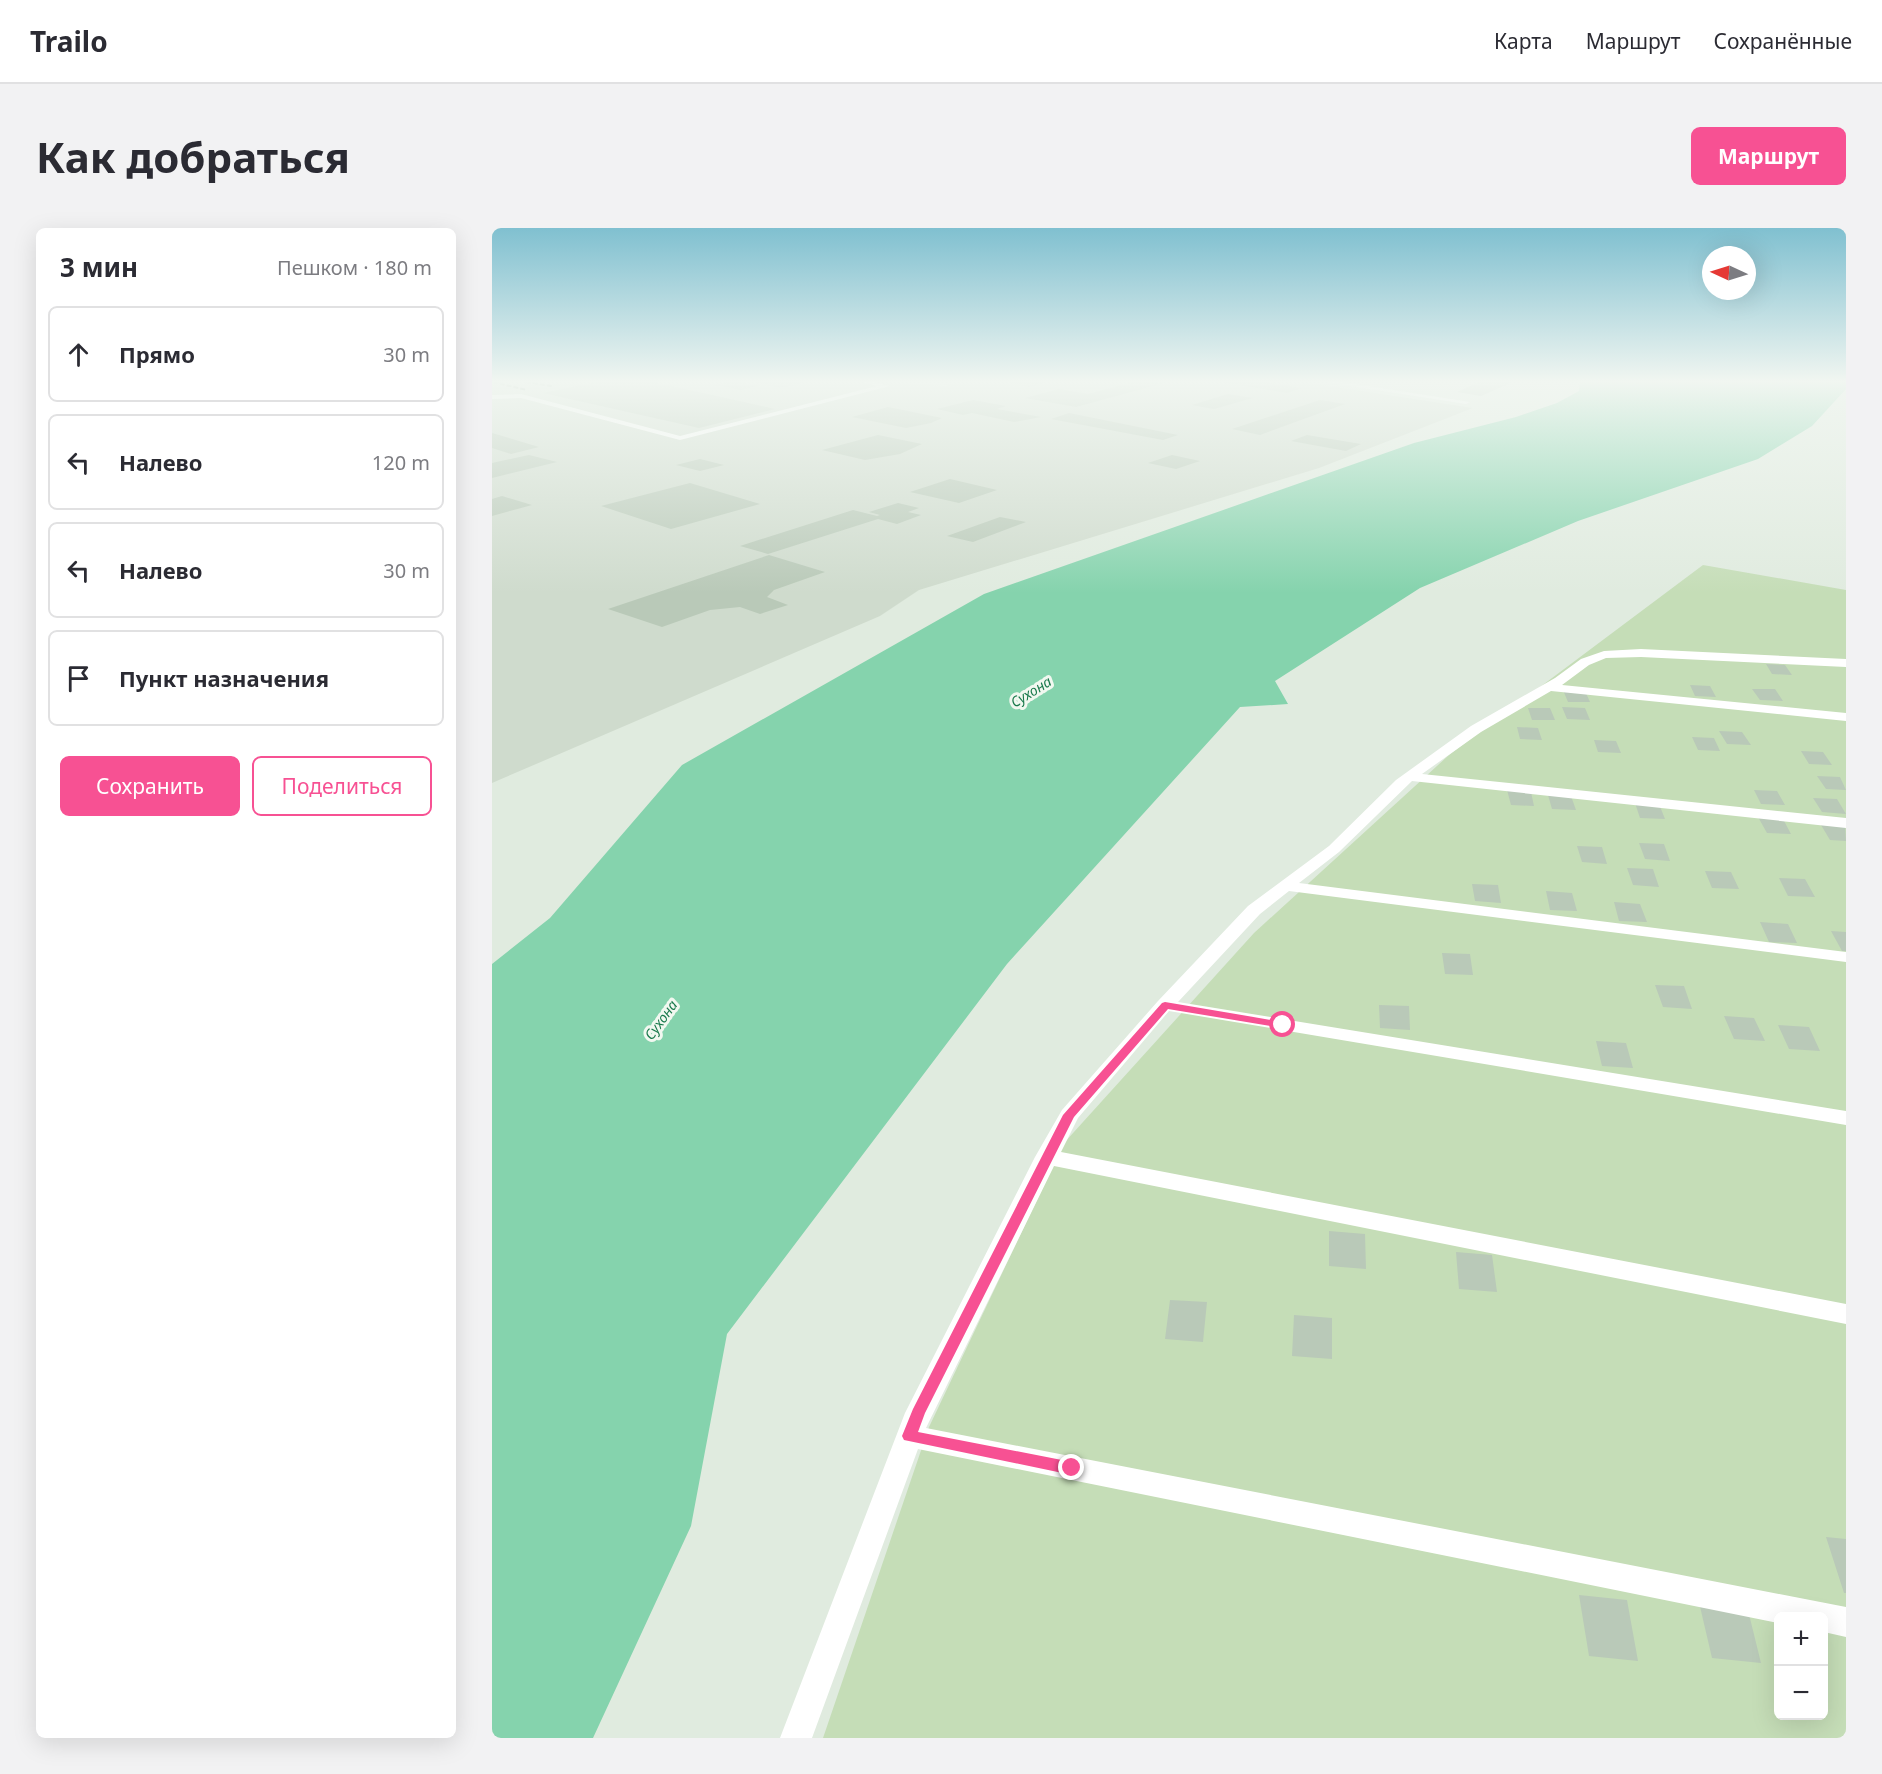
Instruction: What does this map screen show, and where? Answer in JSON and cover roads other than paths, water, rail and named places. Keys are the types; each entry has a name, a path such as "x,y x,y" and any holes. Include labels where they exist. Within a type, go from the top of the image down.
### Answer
{"street":[{"path":"796,1738 918,1413 1069,1115 1165,1005 1254,910 1334,849 1410,777 1476,729 1549,687 1585,662 1604,655 1641,653 1846,663"},
{"path":"1549,687 1846,717"},
{"path":"1410,777 1846,823"},
{"path":"1284,886 1846,957"},
{"path":"1165,1005 1846,1118"},
{"path":"1046,1157 1846,1314"},
{"path":"909,1436 1793,1612"},
{"path":"1828,1619 1846,1622"}],"water":[{"name":"Сухона","path":"1387,452 1769,452 1758,459 1578,521 1420,588 1275,681 1288,704 1240,707 1007,964 727,1334 691,1526 593,1738 492,1738 492,964 550,918 682,765 984,594"}]}
